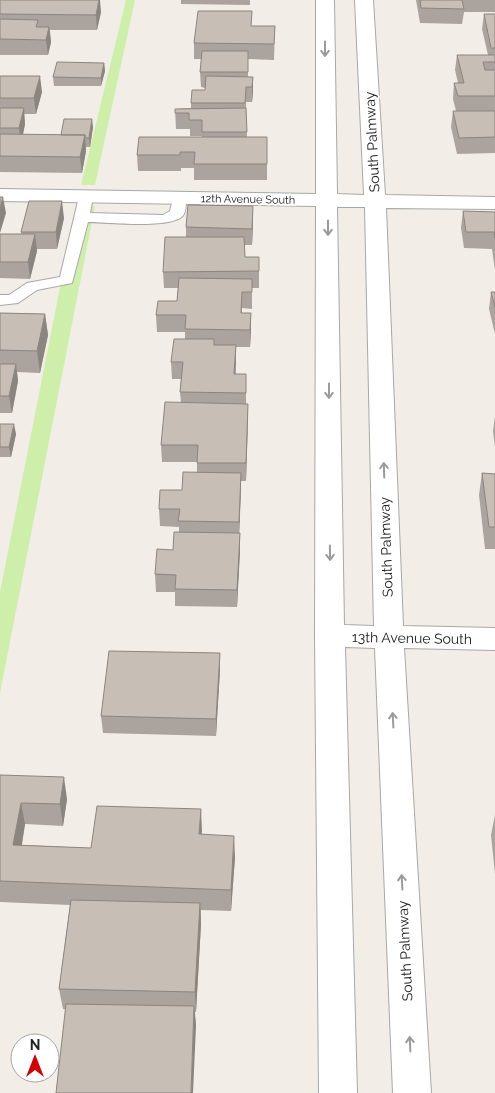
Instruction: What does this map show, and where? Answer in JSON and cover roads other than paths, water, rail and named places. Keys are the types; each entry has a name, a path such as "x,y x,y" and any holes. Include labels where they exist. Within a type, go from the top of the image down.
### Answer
{"street":[{"path":"325,0 330,636 338,1093"},
{"name":"South Palmway","path":"364,0 375,201 389,637 412,1093"},
{"name":"12th Avenue South","path":"0,196 495,203"},
{"name":"13th Avenue South","path":"330,636 495,639"}],"lane":[{"path":"0,300 13,300 32,286 67,280 86,197"},
{"path":"81,217 165,219 177,213 180,198"}]}
